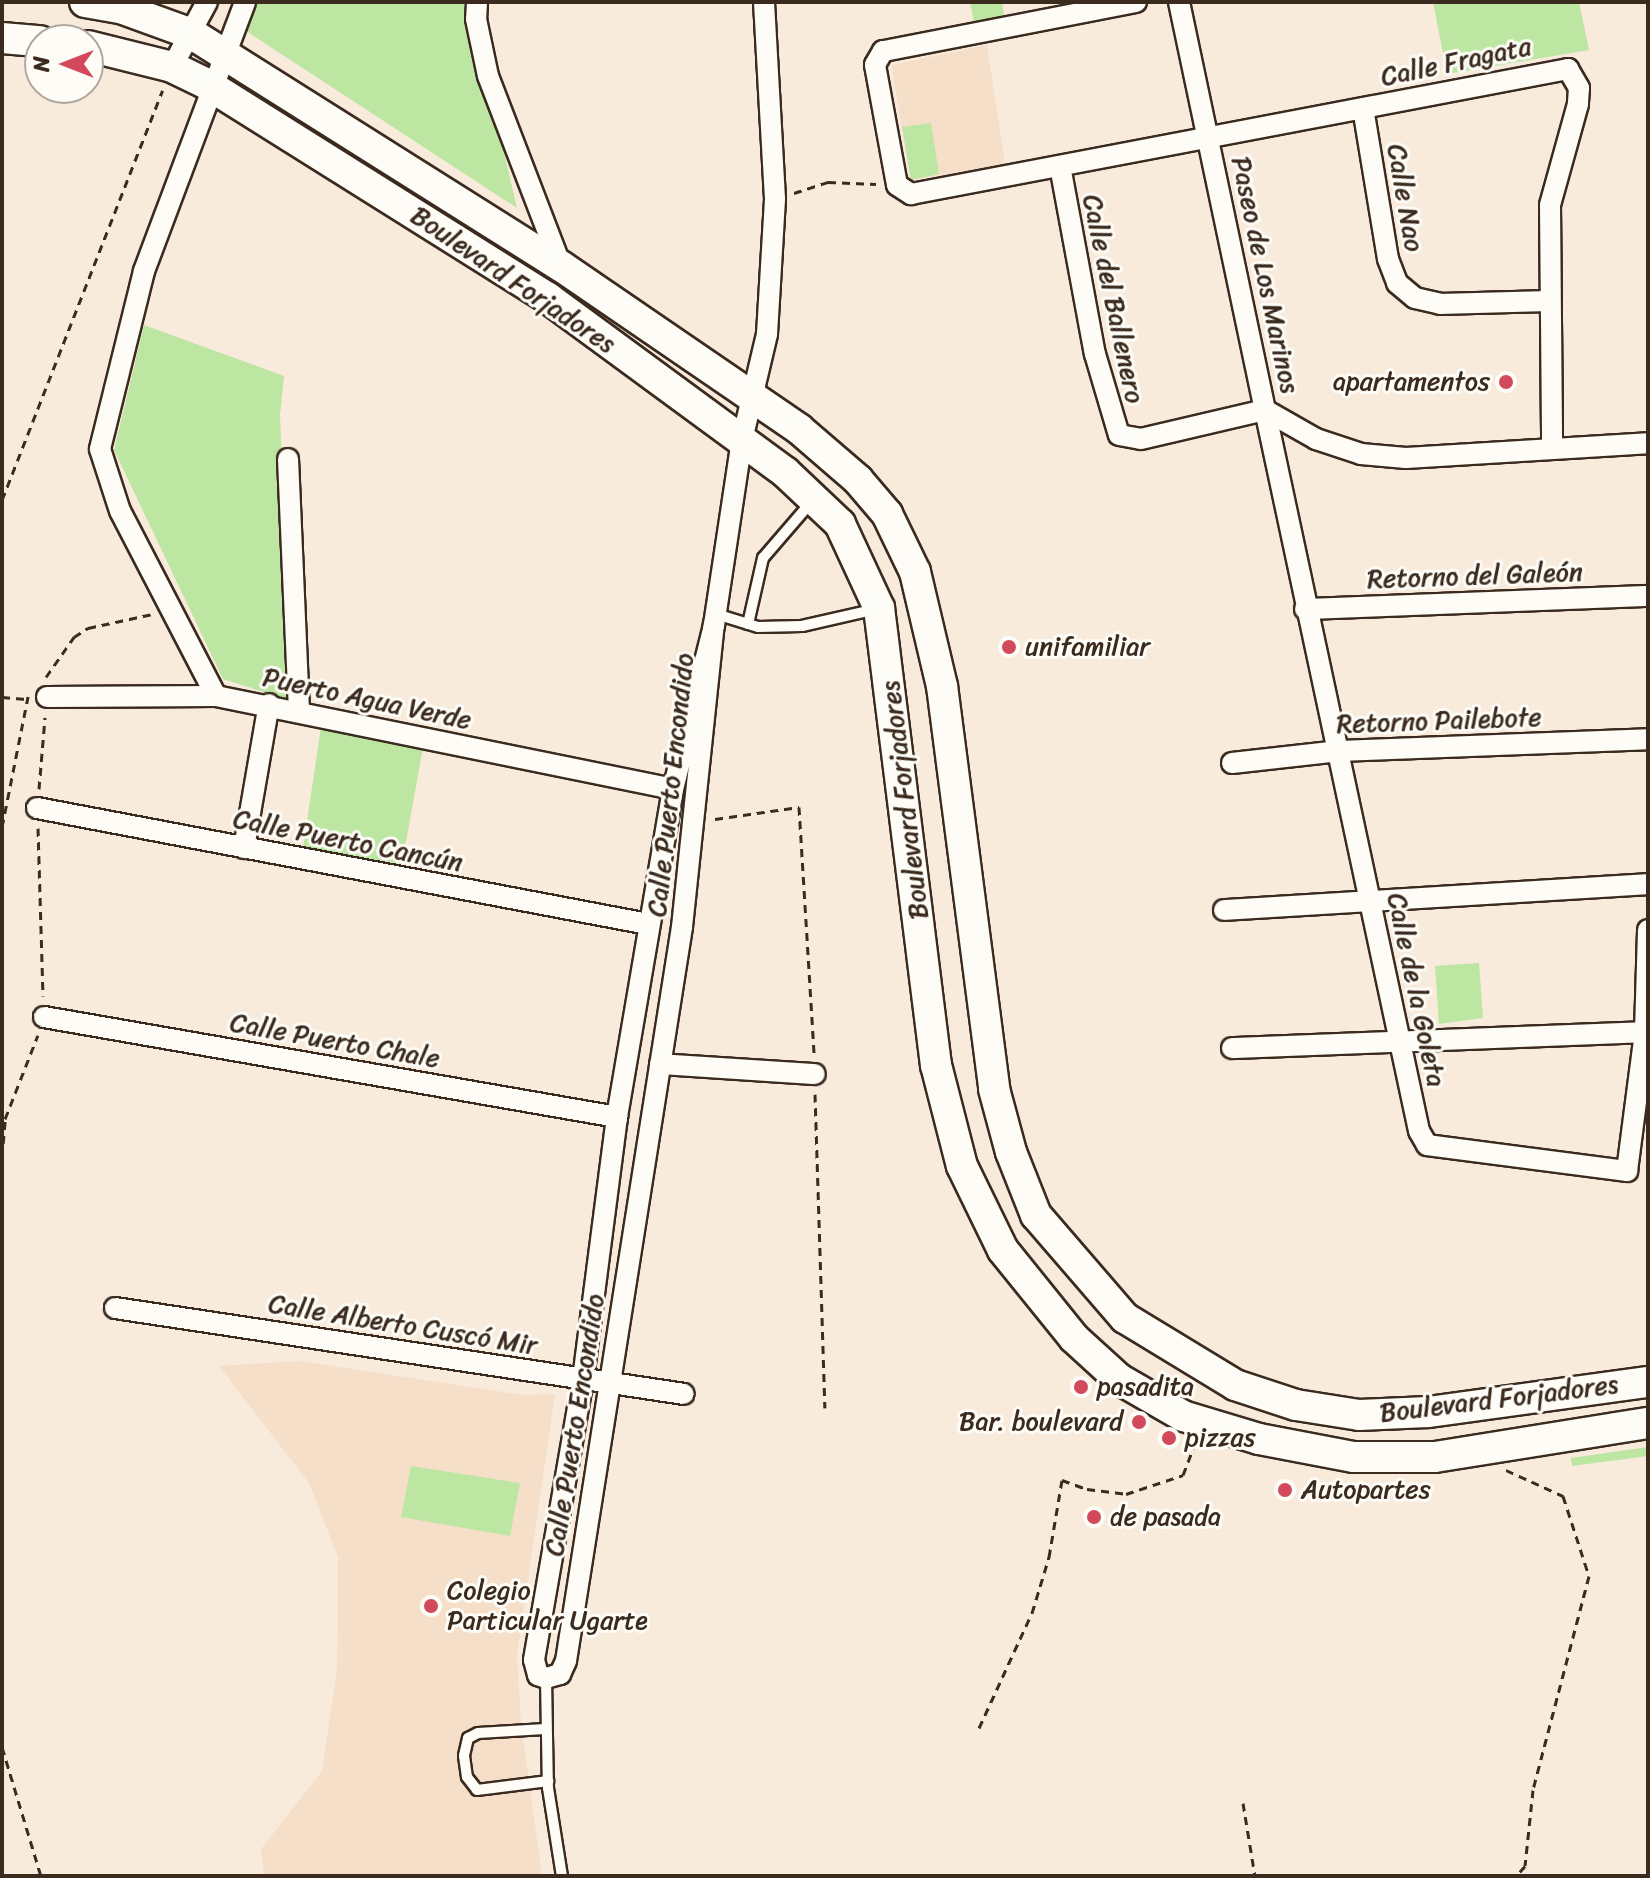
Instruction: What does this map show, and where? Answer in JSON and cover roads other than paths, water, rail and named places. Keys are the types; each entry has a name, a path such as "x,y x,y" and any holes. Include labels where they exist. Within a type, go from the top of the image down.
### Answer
{"main road":[{"name":"Boulevard Forjadores","path":"85,2 123,9 192,34 561,266 799,429 858,480 887,514 915,572 942,686 994,1089 1011,1152 1036,1215 1125,1318 1235,1385 1296,1405 1359,1415 1428,1412 1648,1382"},
{"path":"2,38 24,40"},
{"name":"Boulevard Forjadores","path":"104,50 172,67 214,88 548,298 742,440 840,524 879,608 895,705 936,1065 962,1166 1003,1250 1074,1338 1119,1379 1204,1422 1259,1439 1353,1457 1480,1451 1648,1423"}],"street":[{"path":"172,67 207,2"},
{"path":"216,696 120,511 100,449 144,271 245,2"},
{"path":"477,2 476,19 488,76 561,266"},
{"name":"Calle Puerto Encondido","path":"715,620 673,789 617,1117 583,1379 534,1660 538,1675 546,1678 560,1674 566,1661 684,911 715,620 742,440 767,334 775,199 764,2"},
{"name":"Calle Fragata","path":"1136,2 883,51 875,65 897,185 911,194 1568,69 1579,88 1550,205 1548,301 1552,448"},
{"name":"Paseo de Los Marinos","path":"1179,2 1265,410 1316,439 1361,454 1406,458 1648,443"},
{"name":"Calle Nao","path":"1363,108 1388,259 1397,283 1415,298 1440,304 1548,301"},
{"name":"Calle del Ballenero","path":"1060,166 1095,354 1119,435 1141,439 1265,410"},
{"name":"Calle de la Goleta","path":"1265,410 1305,609 1403,1039 1419,1131 1427,1145 1627,1171 1645,1032 1648,930"},
{"path":"288,459 299,709"},
{"name":"Retorno del Galeón","path":"1305,609 1648,596"},
{"name":"Puerto Agua Verde","path":"36,692 216,696 269,704 673,789"},
{"path":"244,848 269,704"},
{"name":"Retorno Pailebote","path":"1232,763 1339,751 1648,739"},
{"name":"Calle Puerto Cancún","path":"37,808 244,848 650,915 684,911"},
{"path":"1224,910 1370,898 1648,884"},
{"name":"Calle Puerto Chale","path":"44,1017 617,1117"},
{"path":"1232,1048 1645,1032"},
{"path":"660,1064 815,1074"},
{"name":"Calle Alberto Cuscó Mir","path":"115,1308 684,1394"},
{"path":"550,1565 578,1571"}],"lane":[{"path":"748,624 763,558 813,499"},
{"path":"715,620 802,626 879,608"},
{"path":"546,1678 548,1781 562,1876"},
{"path":"545,1729 478,1733 468,1738 464,1756 467,1777 477,1790 548,1781"}],"place":[{"name":"apartamentos","path":"1506,382"},
{"name":"unifamiliar","path":"1009,647"},
{"name":"pasadita","path":"1081,1387"},
{"name":"Bar. boulevard","path":"1139,1422"},
{"name":"pizzas","path":"1169,1438"},
{"name":"Autopartes","path":"1285,1490"},
{"name":"de pasada","path":"1094,1517"},
{"name":"Colegio Particular Ugarte","path":"431,1606"}]}
